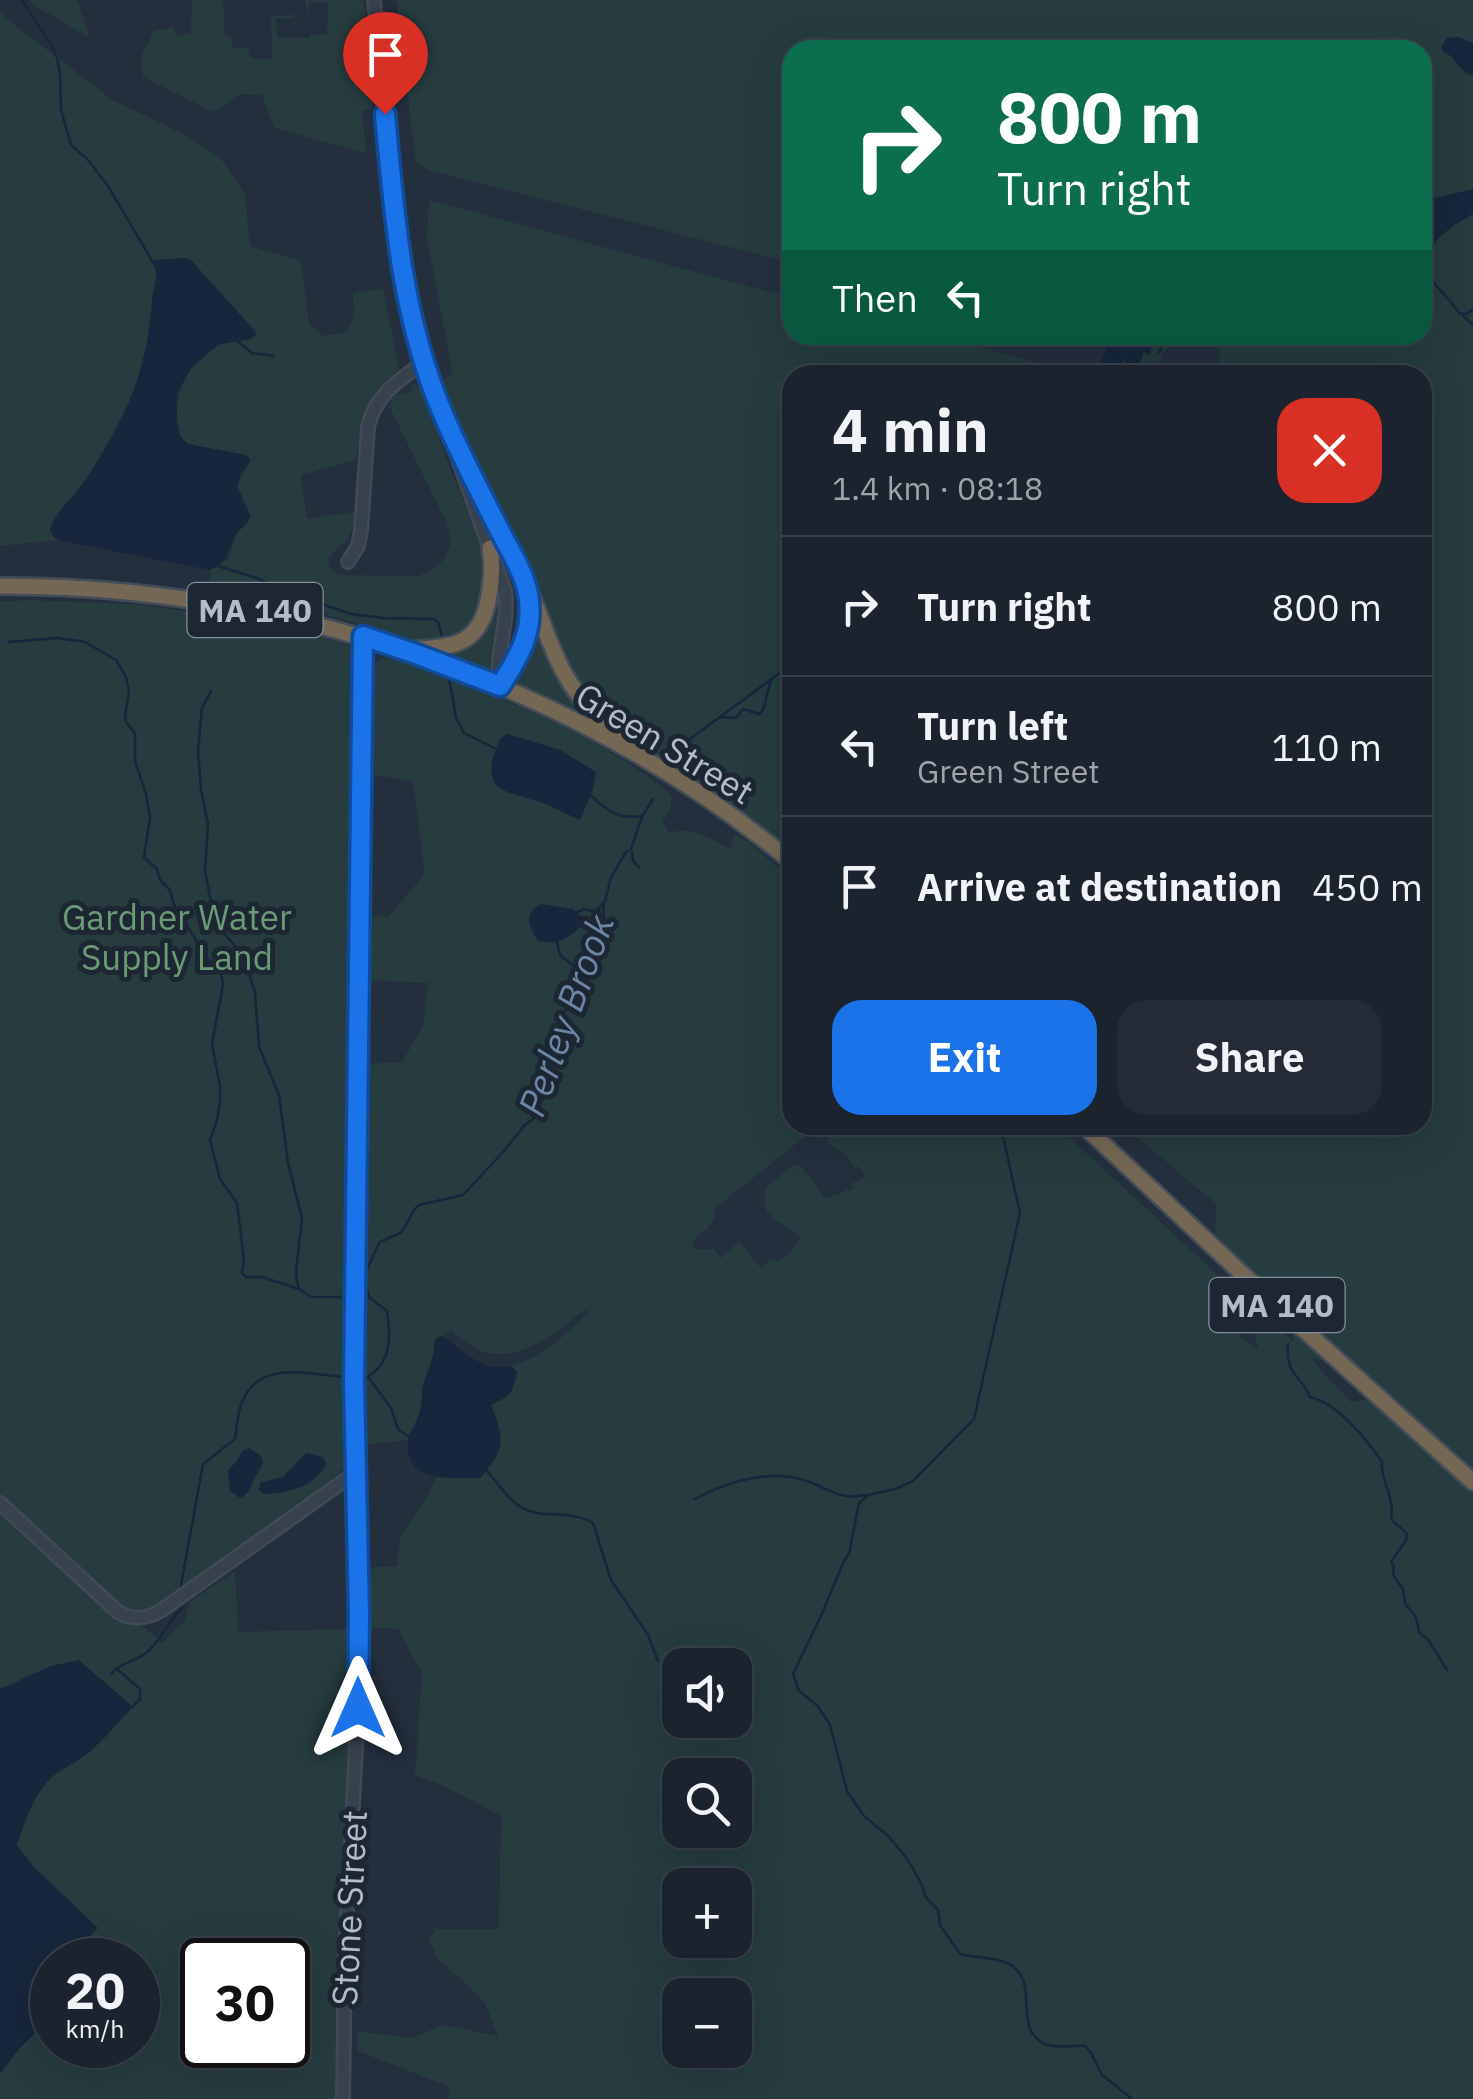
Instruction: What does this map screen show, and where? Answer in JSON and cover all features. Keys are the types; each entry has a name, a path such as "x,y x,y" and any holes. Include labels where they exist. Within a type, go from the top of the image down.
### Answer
{"highway":[{"path":"403,649 451,646 474,633 489,598 490,548"},
{"path":"523,577 571,685 624,748"},
{"name":"MA 140","path":"0,586 83,588 182,598 270,613 363,636 500,686"},
{"name":"Green Street","path":"500,686 624,748 720,808 782,854"},
{"name":"MA 140","path":"1093,1135 1473,1482"}],"street":[{"path":"374,0 394,217 406,297 424,362 501,576 506,621 497,662 500,686"},
{"path":"348,562 358,546 361,531 372,414 378,400 390,388 424,362"},
{"path":"435,394 523,577 529,600 528,630 522,651 500,686"},
{"name":"Stone Street","path":"343,2099 345,1956 358,1708 354,1302 363,636"},
{"path":"0,1502 118,1612 142,1618 162,1610 355,1473"}],"green space":[{"path":"28,0 77,0 90,38 35,6"},
{"path":"192,0 223,0 225,36 231,37 233,48 248,48 251,59 272,59 271,16 294,15 276,18 277,38 310,38 327,34 328,2 309,2 308,15 305,0 364,0 373,103 372,108 362,110 366,153 274,128 262,95 240,94 213,112 143,77 141,57 154,31 173,27 177,36 191,33"},
{"path":"396,0 1473,0 1473,2099 449,2099 450,2087 358,2051 357,2031 412,2038 444,2025 498,2036 485,2003 436,1956 429,1940 436,1929 499,1929 501,1816 415,1775 422,1673 398,1629 365,1627 364,1568 397,1566 400,1537 437,1477 480,1478 501,1444 491,1405 517,1372 511,1366 553,1344 588,1312 585,1310 539,1343 512,1353 480,1351 451,1330 434,1341 420,1412 408,1440 360,1445 363,1064 402,1062 423,1026 428,983 364,980 366,916 388,917 425,874 413,781 370,774 369,678 378,662 395,658 418,665 535,713 593,742 671,795 670,810 662,821 669,833 693,832 731,849 734,834 782,871 782,1135 807,1135 715,1208 713,1221 692,1245 695,1250 713,1249 721,1258 739,1242 761,1268 790,1252 801,1237 769,1214 764,1199 766,1188 794,1164 803,1168 826,1199 847,1189 849,1192 854,1188 852,1184 865,1176 844,1153 827,1143 830,1135 1067,1135 1236,1292 1236,1329 1259,1350 1252,1324 1253,1310 1258,1314 1263,1309 1294,1343 1291,1330 1215,1260 1216,1204 1135,1135 1432,1135 1432,365 1220,365 1220,345 1432,345 1432,40 782,40 782,260 428,170 416,161","holes":["504,735 560,750 593,789 580,820 500,789","1310,1358 1346,1364 1381,1397 1351,1402"]},
{"path":"0,11 111,99 186,135 221,159 245,194 250,246 301,261 309,324 323,336 346,332 354,317 353,293 383,289 399,368 368,410 356,460 301,475 307,519 359,511 350,535 328,561 337,575 419,576 445,558 451,541 446,521 389,406 394,396 413,391 410,383 420,386 478,536 485,565 477,617 456,639 428,645 318,612 211,590 210,570 228,559 237,532 249,522 238,488 247,468 246,455 188,444 178,427 178,401 187,376 204,355 240,341 157,270 147,344 135,391 75,497 62,507 53,536 58,540 0,546"},
{"path":"429,200 782,295 782,345 970,345 1045,365 782,365 782,843 719,796 621,735 568,674 461,434 443,380 453,374 427,239"},
{"path":"1143,345 1168,345 1159,365 1136,365"},
{"path":"496,584 501,590 499,634 488,672 448,656 448,652 457,650"},
{"name":"Gardner Water Supply Land","path":"0,602 134,604 233,617 339,641 349,645 355,654 352,1461 160,1611 130,1617 163,1643 184,1622 191,1601 235,1571 238,1632 354,1629 344,2099 0,2099"},
{"path":"533,618 581,715 515,683 529,644"}],"water":[{"path":"1459,37 1473,43 1470,75 1441,47 1447,38"},
{"path":"1473,189 1473,214 1448,230 1432,250 1432,197"},
{"path":"185,258 256,335 219,344 192,367 177,393 180,437 188,444 246,455 251,460 237,486 251,517 224,559 210,570 58,540 50,529 100,457 132,395 149,327 156,278 153,264 155,260"},
{"path":"1107,345 1152,345 1150,355 1144,352 1141,365 1127,365 1123,359 1119,365 1104,365 1101,362"},
{"path":"507,734 560,750 596,772 580,820 495,784 492,760 500,739"},
{"path":"541,904 573,909 587,921 560,941 538,941 529,921"},
{"path":"440,1336 479,1362 511,1366 517,1372 509,1394 491,1405 500,1444 480,1478 431,1475 416,1468 409,1455 408,1440 419,1414 434,1341"},
{"path":"249,1448 263,1462 240,1498 230,1491 228,1471 242,1451"},
{"path":"306,1453 323,1457 326,1463 316,1478 283,1492 264,1494 259,1490 261,1482 283,1477"},
{"path":"79,1660 133,1707 90,1752 53,1776 33,1803 24,1825 17,1845 34,1867 98,1928 91,1938 30,1938 30,2038 0,2074 0,1689 51,1666"}],"waterway":[{"path":"22,0 57,58 61,110 71,145 108,186 154,264"},
{"path":"1432,279 1459,313 1467,314 1473,309"},
{"path":"1463,316 1473,325"},
{"path":"236,340 252,353 274,356"},
{"path":"1159,352 1160,345"},
{"path":"218,566 351,614 433,619 438,622 443,639"},
{"path":"9,642 57,638 85,642 116,660 126,677 126,722 135,733 135,761 150,818 144,857 157,869 198,948 221,974 223,984 212,1044 220,1103 210,1140 220,1179 237,1203 242,1273 299,1289"},
{"name":"Perley Brook","path":"686,745 782,671"},
{"path":"449,678 456,718 464,733 496,749"},
{"path":"721,717 736,718 743,709 759,714 771,680"},
{"path":"211,691 202,708 198,751 208,824 205,871 215,923 237,948 255,992 259,1047 279,1095 288,1163 302,1218 297,1281 299,1289 311,1297 352,1297"},
{"path":"588,793 618,815 642,816"},
{"name":"Perley Brook","path":"362,1379 379,1367 389,1341 387,1311 370,1298 363,1279 379,1243 401,1232 419,1205 463,1195 534,1118 544,1096 544,1060 600,941 611,877 631,849 653,799"},
{"path":"632,852 639,867"},
{"path":"577,912 596,912 603,903"},
{"path":"557,942 560,955 582,973"},
{"path":"1002,1135 1020,1213 974,1419 913,1481 868,1495 859,1503 849,1554 793,1674 799,1691 817,1705 830,1725 847,1791 864,1816 906,1857 925,1896 938,1910 940,1925 960,1954 1002,1961 1018,1970 1026,1991 1029,2027 1035,2037 1059,2047 1085,2046 1102,2075 1132,2099"},
{"path":"1288,1344 1291,1369 1310,1397 1340,1414 1382,1462 1391,1519 1407,1534 1391,1562 1393,1575 1403,1589 1405,1604 1416,1617 1419,1632 1447,1670"},
{"name":"Perley Brook","path":"181,1585 203,1464 235,1439 240,1409 251,1387 261,1379 286,1372 343,1377"},
{"path":"369,1378 391,1408 398,1429 412,1439"},
{"path":"487,1471 507,1495 529,1511 575,1516 593,1523 611,1580 648,1635 658,1661"},
{"path":"695,1499 734,1483 776,1476 804,1480 840,1495 865,1495"},
{"name":"Perley Brook","path":"111,1674 152,1648 182,1608"},
{"path":"116,1668 140,1689 140,1699 132,1707"}],"route":[{"path":"358,1708 354,1381 363,636 500,686 522,651 530,609 523,577 452,434 423,357 406,297 385,114"}]}
